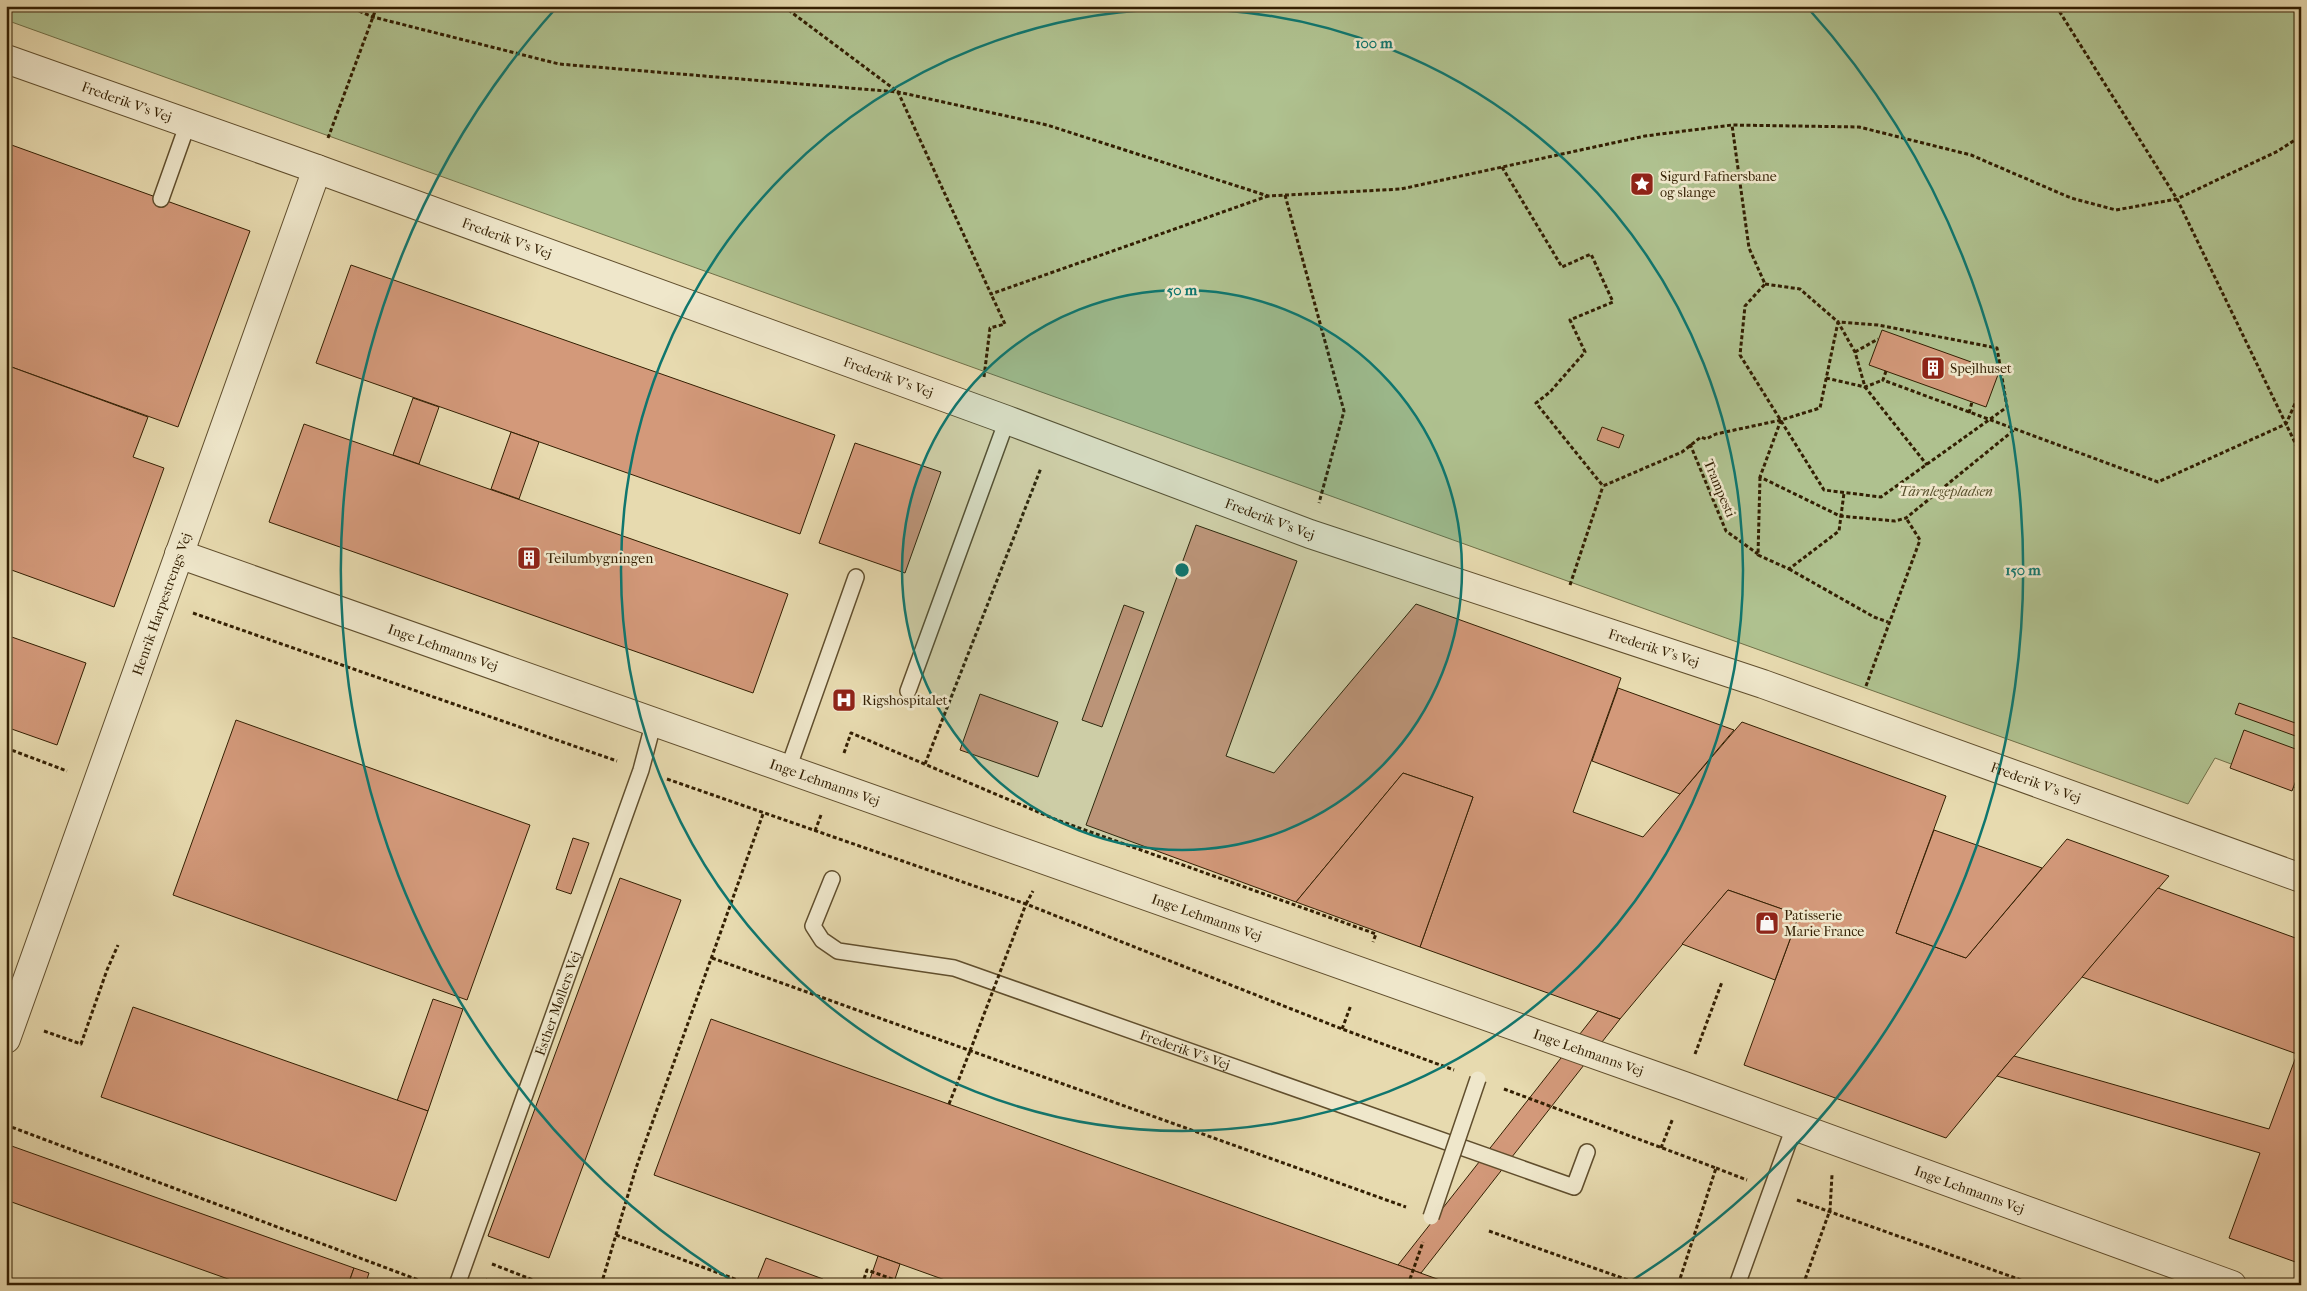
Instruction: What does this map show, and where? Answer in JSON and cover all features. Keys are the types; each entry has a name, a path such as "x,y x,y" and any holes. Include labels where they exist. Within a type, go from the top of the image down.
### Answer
{"street":[{"name":"Frederik V's Vej","path":"6,58 980,410 1310,534 1763,684 2301,878"},
{"name":"Henrik Harpestrengs Vej","path":"6,1039 317,169"},
{"name":"Inge Lehmanns Vej","path":"179,554 1794,1127 2232,1285"}],"lane":[{"path":"162,199 188,123"},
{"path":"908,691 1007,420"},
{"path":"788,769 856,577"},
{"name":"Esther Møllers Vej","path":"457,1285 640,770 654,722"},
{"name":"Frederik V's Vej","path":"832,879 813,926 822,940 838,951 954,968 1574,1187 1587,1152"},
{"path":"1431,1216 1478,1079"},
{"path":"1737,1285 1794,1127"}],"path":[{"path":"347,6 373,17 559,64 898,92 1047,125 1268,196"},
{"path":"317,169 377,6"},
{"path":"783,6 898,92 1005,324 990,328 980,410"},
{"path":"2056,6 2177,199 2301,455"},
{"path":"991,294 1268,196 1401,189 1645,136 1732,126 1859,127 1972,154 2071,198 2116,210 2177,199 2278,151 2301,136"},
{"path":"1732,126 1749,248 1765,284"},
{"path":"1502,167 1562,267 1591,254 1613,302 1570,320 1585,352 1550,392 1536,404 1603,486"},
{"path":"1285,195 1344,411 1310,534"},
{"path":"1765,284 1800,289 1838,322 1856,352 1865,387 1927,464"},
{"path":"1765,284 1745,306 1740,354 1824,490 1882,497 2007,407 1997,348 1878,325 1838,322"},
{"path":"1560,617 1603,486 1682,452 1701,437 1706,439 1716,434 1781,420 1820,408 1838,322"},
{"path":"2301,325 2301,336"},
{"path":"1856,352 1878,339"},
{"path":"1883,380 1886,371"},
{"path":"1826,378 1865,387 1883,380 1988,421 2158,482 2286,424 2301,390"},
{"path":"1969,413 1972,402"},
{"name":"Trampesti","path":"1758,555 1760,477 1781,420"},
{"path":"1760,477 1840,516 1895,521 1906,518 2014,430"},
{"path":"925,764 1053,438"},
{"name":"Trampesti","path":"1690,444 1726,531 1758,555 1789,569 1874,617 1888,622"},
{"path":"1789,569 1839,531 1844,493"},
{"path":"1855,717 1888,622 1920,540 1906,518"},
{"path":"162,602 763,814 1026,904 1342,1029 1752,1182"},
{"path":"851,733 1057,820 1376,934"},
{"path":"6,748 98,782"},
{"path":"601,1285 636,1168 763,814"},
{"path":"949,1104 1026,904"},
{"path":"60,1036 81,1044 106,970 118,946"},
{"path":"712,958 1431,1216 1410,1279"},
{"path":"1694,1057 1722,982"},
{"path":"1342,1029 1354,996"},
{"path":"1661,1148 1675,1112"},
{"path":"6,1125 432,1285"},
{"path":"1678,1285 1716,1168"},
{"path":"1796,1199 2036,1285"},
{"path":"1803,1285 1830,1210"},
{"path":"1489,1231 1642,1285"},
{"path":"616,1235 751,1285"},
{"path":"491,1263 546,1285"},
{"path":"862,1285 867,1270 909,1285"}],"green space":[{"name":"Tårnlegepladsen","path":"6,6 2301,6 2301,790 2215,758 2188,804 6,20"}],"building":[{"path":"6,143 250,231 178,427 6,365"},
{"path":"351,265 835,435 800,534 316,363"},
{"name":"Spejlhuset","path":"1882,330 1999,372 1986,407 1869,365"},
{"path":"6,365 148,417 133,457 164,468 114,607 6,568"},
{"path":"413,398 439,407 419,464 393,455"},
{"name":"Teilumbygningen","path":"304,424 788,594 753,693 269,522"},
{"path":"1602,427 1624,435 1619,448 1597,440"},
{"path":"511,432 539,442 519,499 491,489"},
{"path":"855,443 941,472 905,573 819,543"},
{"path":"1196,525 1297,561 1226,756 1274,773 1416,604 1621,678 1573,812 1643,837 1742,722 1946,796 1896,933 1966,958 2067,839 2169,876 1946,1138 1744,1065 1799,915 1728,890 1620,1019 1420,947 1473,797 1403,773 1296,902 1086,825"},
{"path":"1124,605 1144,612 1102,727 1082,720"},
{"path":"6,635 86,663 57,745 6,727"},
{"path":"1618,688 1734,730 1680,794 1592,761"},
{"path":"980,694 1058,722 1038,777 960,750"},
{"path":"2239,703 2301,725 2301,738 2235,714"},
{"path":"236,720 530,825 467,1000 173,895"},
{"path":"2244,730 2301,751 2301,767 2292,791 2230,768"},
{"path":"1403,773 1473,797 1420,947 1296,902"},
{"path":"1934,830 2042,868 1966,958 1896,933"},
{"path":"573,838 589,843 571,894 556,889"},
{"path":"620,878 681,900 549,1258 488,1236"},
{"path":"2158,888 2301,940 2301,1264 2229,1238 2260,1153 1997,1076 2014,1056 2269,1129 2297,1054 2082,977"},
{"path":"1728,890 1799,915 1775,980 1682,944"},
{"path":"433,999 463,1009 428,1111 397,1101"},
{"path":"133,1007 428,1111 396,1201 101,1097"},
{"path":"1598,1011 1620,1019 1421,1273 1398,1265"},
{"path":"711,1019 1454,1285 959,1285 654,1175"},
{"path":"6,1144 354,1268 348,1285 245,1285 6,1200"},
{"path":"878,1256 900,1264 893,1285 868,1285"},
{"path":"766,1258 823,1279 820,1285 756,1283"},
{"path":"354,1268 369,1273 365,1285 348,1285"},
{"path":"486,1279 502,1285 484,1285"}],"place":[{"name":"Sigurd Fafnersbane og slange","path":"1642,184"},
{"name":"Spejlhuset","path":"1933,368"},
{"name":"Teilumbygningen","path":"529,558"},
{"name":"Rigshospitalet","path":"844,700"},
{"name":"Patisserie Marie France","path":"1767,923"}]}
